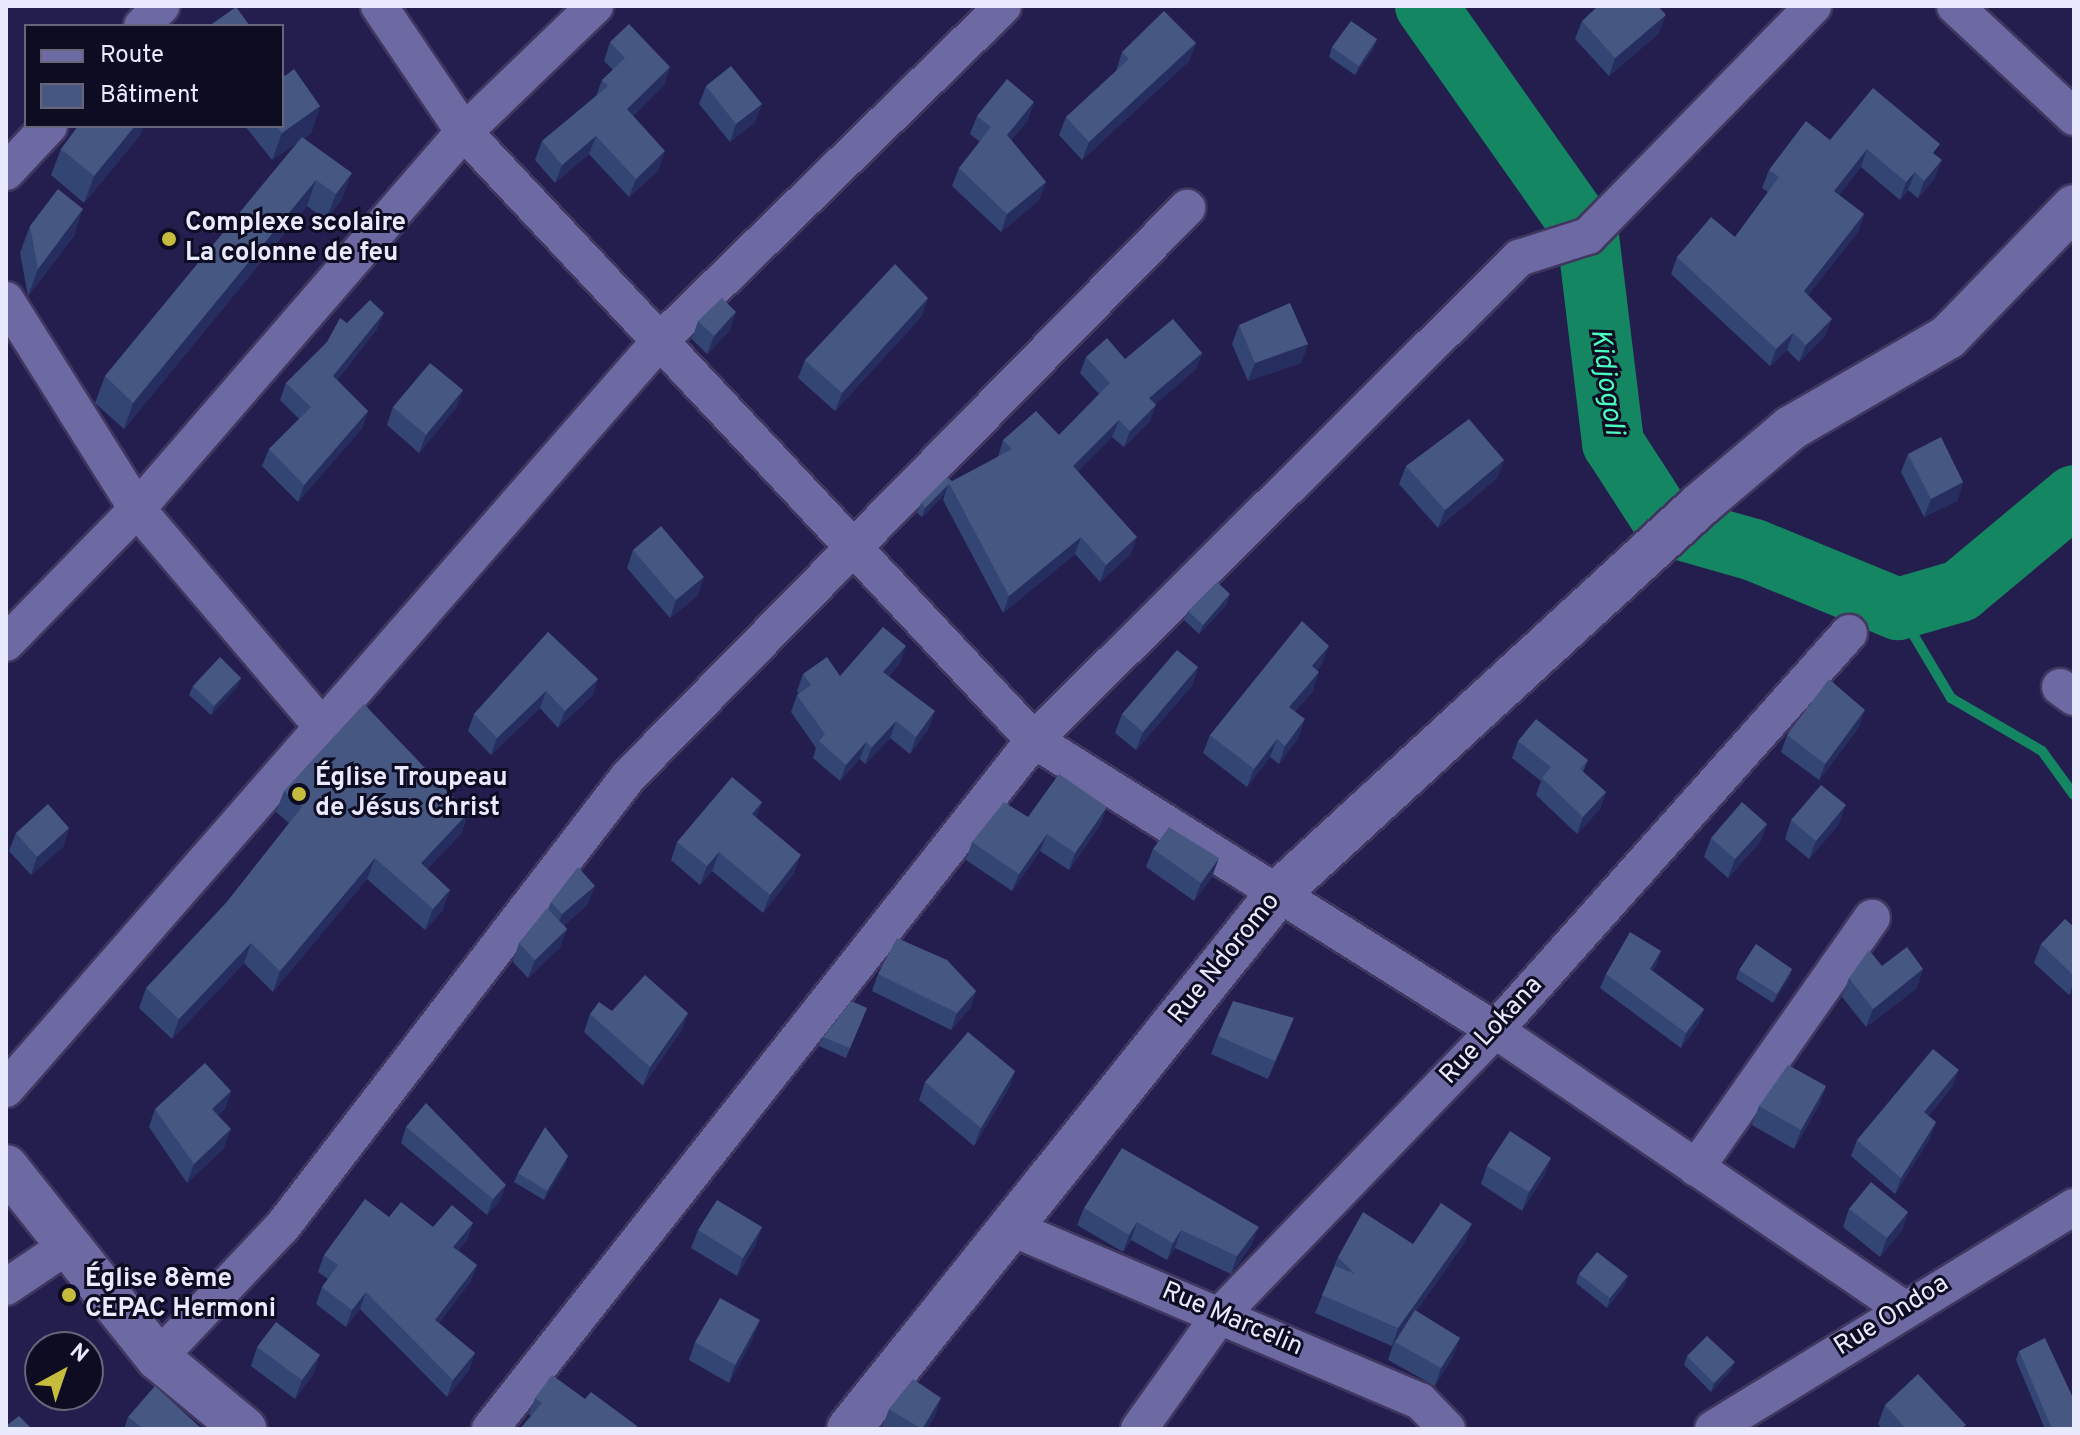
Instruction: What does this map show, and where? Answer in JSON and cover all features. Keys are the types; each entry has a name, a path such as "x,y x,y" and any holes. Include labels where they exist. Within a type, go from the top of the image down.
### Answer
{"street":[{"path":"144,24 161,6"},
{"path":"379,6 464,132 850,550 1034,740 1280,891 1495,1030 1903,1308"},
{"path":"6,643 137,509 464,132 595,6"},
{"path":"6,1089 324,729 658,343 1003,6"},
{"path":"490,1429 1034,740 1519,258 1588,236 1813,6"},
{"path":"1955,6 2074,117"},
{"path":"6,172 47,128"},
{"name":"Rue Ndoromo","path":"849,1429 1007,1226 1280,891 1660,545 1701,504 1791,428 1948,337 2074,207"},
{"path":"158,1358 283,1226 628,777 1187,208"},
{"path":"6,300 137,509 324,729"},
{"name":"Rue Lokana","path":"1139,1429 1220,1315 1495,1030 1849,633"},
{"path":"1696,1168 1872,918"},
{"path":"6,1167 158,1358 244,1429"},
{"name":"Rue Ondoa","path":"1713,1429 1903,1308 2074,1207"},
{"name":"Rue Marcelin","path":"1007,1226 1420,1401 1447,1429"},
{"path":"6,1287 67,1246"}],"building":[{"path":"1598,6 1658,6 1666,15 1615,58 1582,21"},
{"path":"236,7 249,24 212,24"},
{"path":"1164,11 1196,43 1089,142 1066,117 1129,59 1122,52"},
{"path":"1351,21 1377,39 1359,66 1332,47"},
{"path":"629,24 670,67 627,109 665,151 636,179 596,136 562,165 542,141 608,86 602,80 625,58 610,42"},
{"path":"731,66 762,104 736,124 706,86"},
{"path":"294,69 320,106 282,133 278,128 284,128 285,76"},
{"path":"1007,79 1034,102 1007,135 1046,182 1007,214 959,168 991,127 977,116"},
{"path":"1873,88 1940,144 1933,153 1942,160 1924,181 1915,172 1906,182 1867,149 1834,191 1864,214 1804,291 1832,319 1806,345 1793,333 1776,349 1677,257 1711,217 1735,237 1779,177 1769,170 1806,121 1830,140"},
{"path":"77,128 133,128 94,176 61,149"},
{"path":"302,137 352,173 336,194 316,180 133,403 105,376"},
{"path":"58,189 83,209 38,269 30,226"},
{"path":"895,264 928,298 842,393 805,360"},
{"path":"722,298 736,312 714,336 698,321"},
{"path":"370,300 384,313 333,376 368,411 304,485 269,449 311,407 286,383 327,342 340,318 347,323"},
{"path":"1290,303 1308,344 1255,363 1239,325"},
{"path":"1173,319 1202,353 1149,398 1156,405 1130,431 1119,420 1073,466 1137,537 1106,565 1081,537 1009,596 949,483 1012,449 1003,440 1036,411 1059,435 1110,383 1086,357 1107,338 1125,359"},
{"path":"430,363 463,390 426,435 393,407"},
{"path":"1469,419 1504,460 1445,510 1406,466"},
{"path":"1941,437 1963,482 1931,499 1908,454"},
{"path":"947,477 952,481 925,508 921,503"},
{"path":"661,526 704,577 676,600 633,550"},
{"path":"1217,582 1230,594 1203,625 1188,611"},
{"path":"1302,621 1329,646 1312,666 1319,672 1289,707 1305,719 1285,746 1277,739 1254,769 1210,735"},
{"path":"883,627 906,646 883,672 935,711 916,737 896,721 872,747 866,742 846,765 819,741 825,734 797,695 811,685 803,674 827,657 840,676"},
{"path":"548,632 598,679 565,711 546,691 497,738 474,714"},
{"path":"1177,650 1198,667 1143,732 1122,714"},
{"path":"220,657 241,678 214,706 193,686"},
{"path":"1829,679 1865,710 1825,764 1787,735"},
{"path":"364,704 468,813 421,863 450,890 433,909 375,858 280,971 251,943 179,1019 146,988 226,903 302,807 284,791"},
{"path":"1536,719 1588,760 1580,769 1606,792 1583,817 1542,778 1551,767 1518,741"},
{"path":"1059,774 1107,807 1075,853 1047,834 1019,874 972,842 1004,802 1028,817"},
{"path":"732,777 762,802 752,814 801,855 770,895 719,852 707,866 677,842"},
{"path":"1821,785 1846,805 1816,841 1791,820"},
{"path":"1742,802 1767,824 1735,859 1711,838"},
{"path":"48,804 69,828 37,857 16,833"},
{"path":"1169,827 1219,858 1201,883 1153,849"},
{"path":"578,867 595,886 562,914 551,902"},
{"path":"547,908 567,929 535,960 519,943"},
{"path":"2065,919 2074,927 2074,976 2041,944"},
{"path":"1630,932 1661,951 1650,969 1704,1009 1686,1033 1606,974"},
{"path":"897,938 947,960 976,991 957,1013 878,974"},
{"path":"1756,944 1792,969 1777,994 1739,970"},
{"path":"1907,947 1923,969 1873,1009 1849,978 1869,950 1882,966"},
{"path":"645,975 688,1013 650,1067 590,1014 599,1002 612,1011"},
{"path":"851,1001 867,1008 850,1048 823,1037"},
{"path":"1233,1001 1294,1018 1275,1061 1218,1036"},
{"path":"968,1032 1015,1071 981,1128 925,1082"},
{"path":"1933,1049 1959,1070 1924,1112 1936,1122 1901,1178 1857,1140"},
{"path":"205,1063 231,1091 212,1109 231,1129 194,1164 155,1109"},
{"path":"1788,1065 1826,1086 1801,1130 1759,1106"},
{"path":"426,1103 506,1185 493,1199 406,1127"},
{"path":"545,1127 568,1156 547,1191 518,1173"},
{"path":"1510,1131 1551,1158 1529,1192 1487,1166"},
{"path":"1122,1148 1259,1227 1237,1256 1181,1230 1173,1243 1137,1222 1129,1235 1084,1208"},
{"path":"1871,1182 1908,1212 1887,1238 1849,1209"},
{"path":"365,1199 389,1217 401,1202 433,1227 452,1205 473,1223 453,1247 477,1265 435,1320 475,1353 453,1380 366,1292 352,1310 322,1287 338,1265 324,1255"},
{"path":"717,1200 762,1227 743,1258 698,1230"},
{"path":"1441,1203 1472,1224 1398,1328 1322,1295 1335,1266 1355,1274 1338,1257 1363,1212 1413,1244"},
{"path":"1597,1252 1628,1276 1610,1298 1579,1274"},
{"path":"720,1298 760,1320 735,1365 695,1342"},
{"path":"1415,1310 1460,1338 1441,1368 1395,1342"},
{"path":"276,1322 320,1355 302,1380 257,1347"},
{"path":"1707,1336 1735,1362 1714,1383 1687,1356"},
{"path":"2045,1338 2074,1400 2074,1429 2052,1429 2019,1351"},
{"path":"1918,1374 1966,1425 1961,1429 1906,1429 1885,1405"},
{"path":"552,1375 585,1399 591,1392 637,1426 634,1429 520,1429 542,1403 535,1398"},
{"path":"913,1379 941,1398 922,1429 889,1409"},
{"path":"155,1386 202,1429 144,1429 128,1417"},
{"path":"19,1416 32,1429 6,1429 6,1426"}],"waterway":[{"name":"Kidjogoli","path":"1426,6 1588,236 1613,443 1666,525 1754,550 1898,609 1960,591 2074,496"},
{"path":"1898,609 1951,698 2042,751 2074,795"}],"place":[{"name":"Complexe scolaire La colonne de feu","path":"169,239"},
{"name":"Église Troupeau de Jésus Christ","path":"299,794"},
{"name":"Église 8ème CEPAC Hermoni","path":"69,1295"}]}
